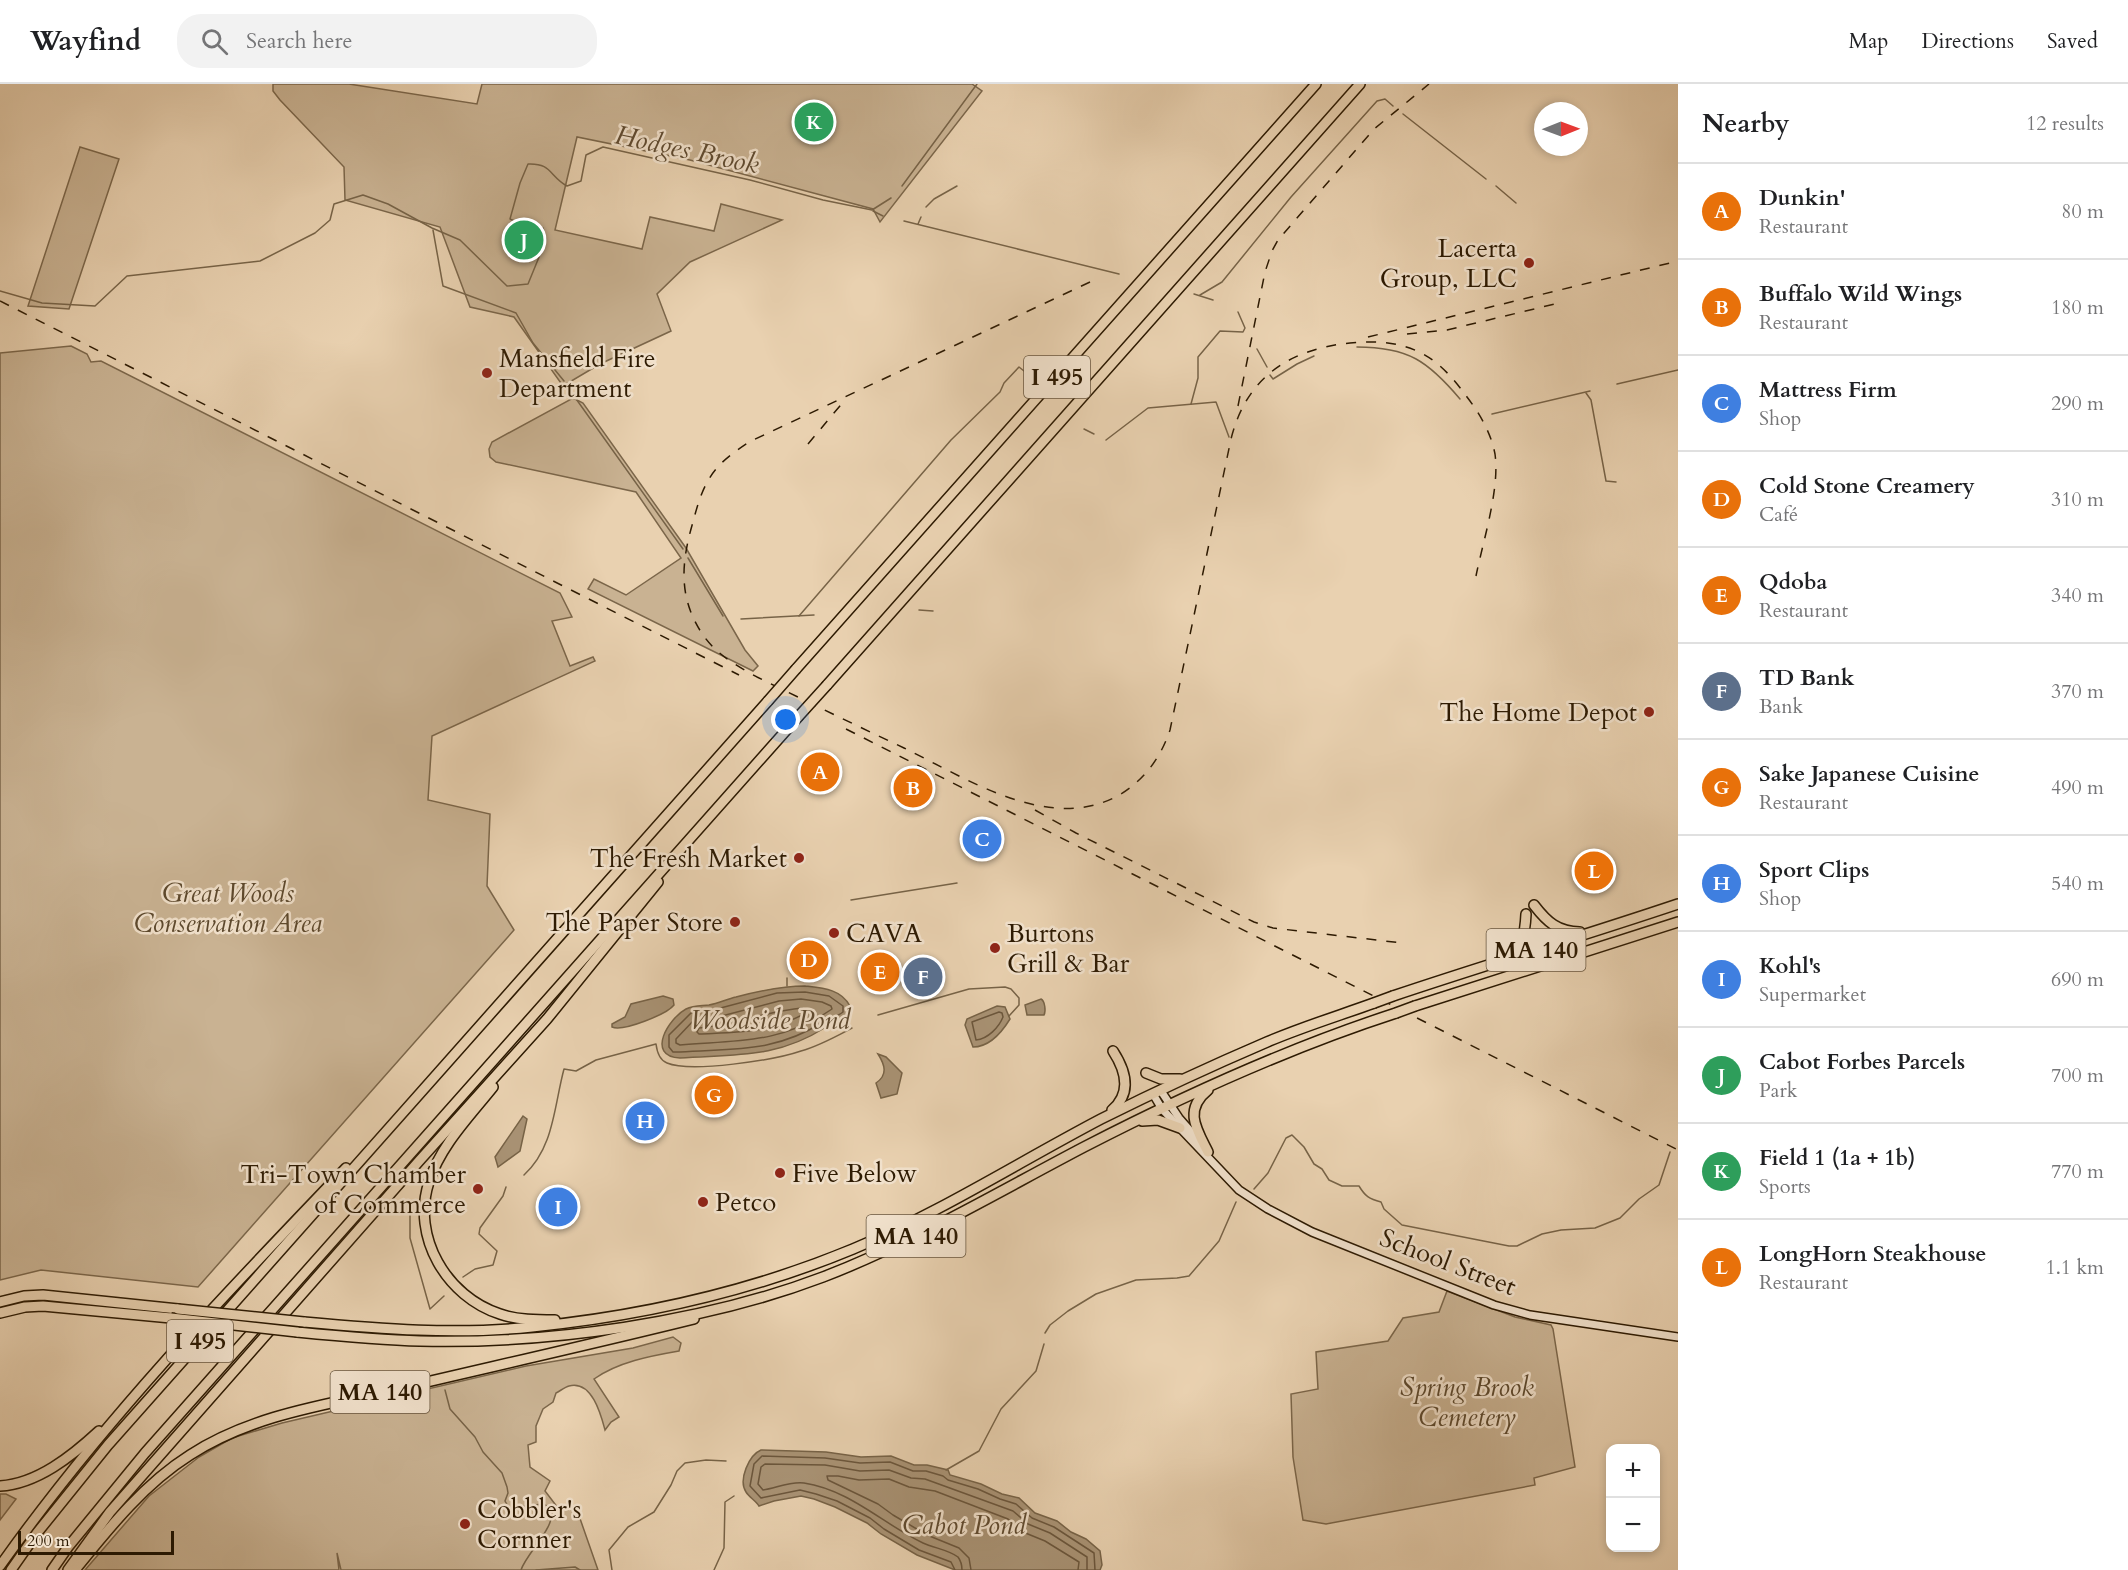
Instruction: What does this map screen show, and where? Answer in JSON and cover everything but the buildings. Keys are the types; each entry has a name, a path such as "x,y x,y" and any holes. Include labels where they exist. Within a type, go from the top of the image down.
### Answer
{"highway":[{"name":"I 495","path":"11,1570 37,1533 108,1445 1316,84"},
{"name":"I 495","path":"52,1570 145,1453 1360,84"},
{"path":"594,1318 550,1320 517,1318 481,1306 465,1296 450,1282 432,1251 425,1219 428,1183 441,1155 547,1019 647,897 688,841"},
{"name":"MA 140","path":"0,1302 24,1296 51,1296 378,1329 472,1330 531,1327 692,1300 796,1270 854,1249 919,1218 1101,1119 1268,1042 1496,961 1678,904"},
{"path":"1533,905 1554,927 1568,932 1589,932"},
{"path":"1496,961 1514,950 1522,939 1526,914"},
{"name":"MA 140","path":"75,1570 120,1516 159,1478 189,1455 233,1431 298,1411 694,1319 821,1278 939,1225 1166,1107 1306,1044 1415,1006 1678,922"},
{"path":"68,1570 110,1512 547,1019"},
{"path":"1101,1119 1117,1106 1125,1092 1125,1076 1113,1051"},
{"path":"1146,1073 1161,1079 1186,1079"},
{"path":"1208,1152 1196,1129 1194,1109 1204,1093 1227,1078"},
{"path":"0,1566 120,1411 226,1293 349,1165 397,1119"},
{"path":"1131,1124 1158,1120 1180,1128"},
{"path":"0,1313 25,1307 43,1306 297,1332 411,1340 505,1339 599,1330 734,1305"},
{"path":"0,1486 23,1482 59,1463 95,1435 120,1411"}],"main road":[{"name":"School Street","path":"1157,1092 1180,1128 1223,1174 1256,1202 1312,1232 1494,1305 1557,1320 1678,1337"},
{"name":"School Street","path":"1166,1107 1208,1152 1223,1174"}],"green space":[{"path":"273,84 349,84 477,104 482,84 972,84 982,91 880,222 873,209 690,160 577,137 555,230 642,249 650,217 714,231 721,204 782,220 690,262 657,294 671,331 600,364 563,386 514,317 470,307 440,227 345,200 344,167 280,100 273,91"},
{"path":"80,147 119,159 69,309 28,306"},
{"name":"Great Woods Conservation Area","path":"71,346 87,354 91,362 101,361 560,593 572,617 552,621 570,666 593,657 595,661 432,736 428,800 490,814 487,886 514,930 198,1287 41,1270 0,1280 0,353"},
{"path":"573,398 583,403 686,548 745,650 758,666 753,671 588,589 594,579 626,595 681,558 636,492 496,462 490,457 489,449 492,442"},
{"name":"Spring Brook Cemetery","path":"1447,1291 1515,1317 1551,1325 1575,1467 1534,1478 1535,1485 1326,1524 1303,1520 1293,1457 1291,1394 1318,1389 1316,1352 1388,1341 1403,1318 1439,1312"},
{"path":"673,1337 681,1343 679,1351 624,1364 594,1379 619,1417 605,1430 598,1408 589,1393 584,1388 569,1386 556,1393 553,1402 543,1409 536,1426 536,1442 528,1445 530,1467 550,1481 545,1491 558,1508 577,1510 598,1570 341,1570 337,1553 339,1570 85,1570 149,1496 199,1457 232,1438 282,1423 526,1366 633,1348"},
{"path":"0,1494 16,1499 0,1520"}],"water":[{"name":"Woodside Pond","path":"805,986 831,990 842,996 850,1006 846,1017 808,1037 773,1050 738,1055 680,1058 670,1056 664,1051 662,1044 667,1028 686,1009 762,991"},
{"path":"663,996 673,999 674,1005 670,1009 635,1025 612,1027 612,1024 625,1017 631,1004"},
{"path":"1041,999 1045,1006 1044,1015 1027,1015 1025,1005"},
{"path":"997,1006 1005,1007 1010,1019 990,1042 973,1047 965,1025 967,1019"},
{"path":"878,1054 886,1057 902,1073 897,1094 881,1098 876,1083 882,1077 884,1070"},
{"path":"523,1116 527,1119 520,1151 498,1167 495,1157"},
{"name":"Cabot Pond","path":"761,1450 826,1452 861,1457 891,1456 914,1465 927,1465 948,1470 950,1475 1019,1498 1035,1513 1057,1521 1071,1532 1086,1539 1100,1551 1102,1565 1100,1570 955,1570 917,1555 867,1523 814,1499 801,1496 759,1506 746,1492 743,1481 749,1462"}],"waterway":[{"name":"Hodges Brook","path":"902,186 977,84"},
{"path":"1200,295 1222,282 1291,197 1377,101 1385,99 1393,106"},
{"path":"1403,114 1486,179"},
{"name":"Hodges Brook","path":"0,291 42,303 95,306 127,276 260,261 315,233 330,220 334,204 363,195 388,204 460,240 507,286 528,284 546,240 543,228 523,225 510,219 528,164 546,168 567,186 581,181 586,155 603,147 872,210 891,198"},
{"path":"926,207 934,199 957,186"},
{"path":"1496,186 1516,203"},
{"path":"873,211 883,216"},
{"path":"918,224 921,217"},
{"path":"904,221 1119,274"},
{"path":"433,230 443,286 516,313 533,343 564,381"},
{"path":"1194,294 1213,300"},
{"path":"1191,404 1198,378 1198,357 1220,331 1243,332 1245,328 1238,312"},
{"path":"1357,347 1390,350 1416,359 1438,375 1460,399"},
{"path":"1257,349 1267,367"},
{"path":"1270,375 1273,379 1314,356"},
{"path":"799,616 951,440 1000,392 1004,383 1019,367 1024,371"},
{"path":"1617,384 1678,370"},
{"path":"1492,414 1590,391"},
{"path":"1586,393 1591,400 1606,481 1616,482"},
{"path":"574,396 683,549"},
{"path":"1106,440 1148,408 1216,402 1229,437"},
{"path":"1084,429 1094,434"},
{"path":"688,558 723,616"},
{"path":"919,610 933,611"},
{"path":"741,619 814,615"},
{"path":"851,900 957,883"},
{"path":"787,978 787,986"},
{"path":"878,1015 969,989 1005,987 1011,989 1019,998 1019,1005 1009,1016"},
{"path":"524,1175 542,1152 552,1126 564,1069 576,1071 596,1060 656,1044 662,1060 679,1066 713,1066 754,1061 808,1049 852,1028"},
{"path":"1254,1189 1268,1173 1286,1138 1292,1135 1329,1180 1342,1186 1359,1186 1368,1197 1381,1202 1384,1209 1402,1225 1517,1246 1542,1234 1561,1230 1595,1228 1620,1218 1639,1199 1659,1185 1670,1152"},
{"path":"463,1277 475,1269 493,1265 497,1251 479,1234 480,1228 503,1196 506,1187"},
{"path":"410,1201 410,1238 430,1309 444,1296"},
{"path":"1045,1333 1050,1325 1068,1311 1096,1294 1136,1280 1189,1276 1219,1241 1236,1202"},
{"path":"946,1470 979,1451 1001,1409 1036,1371 1044,1344"},
{"path":"445,1390 450,1409 502,1473 508,1493 505,1501 509,1508 543,1504 551,1508 550,1523 521,1570"},
{"path":"612,1570 609,1550 628,1527 654,1512 677,1471 685,1463 706,1460 726,1461"},
{"path":"714,1570 724,1548 725,1502 734,1496"},
{"path":"536,1570 575,1567 580,1570"}],"railway":[{"path":"1238,406 1265,272 1278,240 1374,129 1429,84"},
{"path":"1368,337 1678,261"},
{"path":"1090,282 749,442 722,463 704,489 689,537 684,566 689,608 703,635 715,648 735,664 757,677 982,787 1010,798 1038,806 1067,808 1094,805 1121,794 1145,774 1162,749 1170,730 1231,439 1247,399 1259,383 1289,360 1328,346 1350,343 1392,344 1425,355 1451,377 1472,403 1484,424 1491,439 1496,468 1490,515 1476,576"},
{"path":"0,301 739,675"},
{"path":"1407,334 1447,330 1563,302"},
{"path":"808,444 844,401"},
{"path":"846,729 1678,1150"},
{"path":"1035,810 1076,833 1254,922 1273,928 1402,943"}],"place":[{"name":"Field 1 (1a + 1b)","path":"814,122"},
{"name":"Cabot Forbes Parcels","path":"524,240"},
{"name":"Lacerta Group, LLC","path":"1529,263"},
{"name":"Mansfield Fire Department","path":"487,373"},
{"name":"The Home Depot","path":"1649,712"},
{"name":"Dunkin'","path":"820,772"},
{"name":"Buffalo Wild Wings","path":"913,788"},
{"name":"Mattress Firm","path":"982,839"},
{"name":"The Fresh Market","path":"799,858"},
{"name":"LongHorn Steakhouse","path":"1594,871"},
{"name":"The Paper Store","path":"735,922"},
{"name":"CAVA","path":"834,933"},
{"name":"Burtons Grill & Bar","path":"995,948"},
{"name":"Cold Stone Creamery","path":"809,960"},
{"name":"Qdoba","path":"880,972"},
{"name":"TD Bank","path":"923,977"},
{"name":"Sake Japanese Cuisine","path":"714,1095"},
{"name":"Sport Clips","path":"645,1121"},
{"name":"Five Below","path":"780,1173"},
{"name":"Tri-Town Chamber of Commerce","path":"478,1189"},
{"name":"Petco","path":"703,1202"},
{"name":"Kohl's","path":"558,1207"},
{"name":"Cobbler's Cornner","path":"465,1524"}]}
